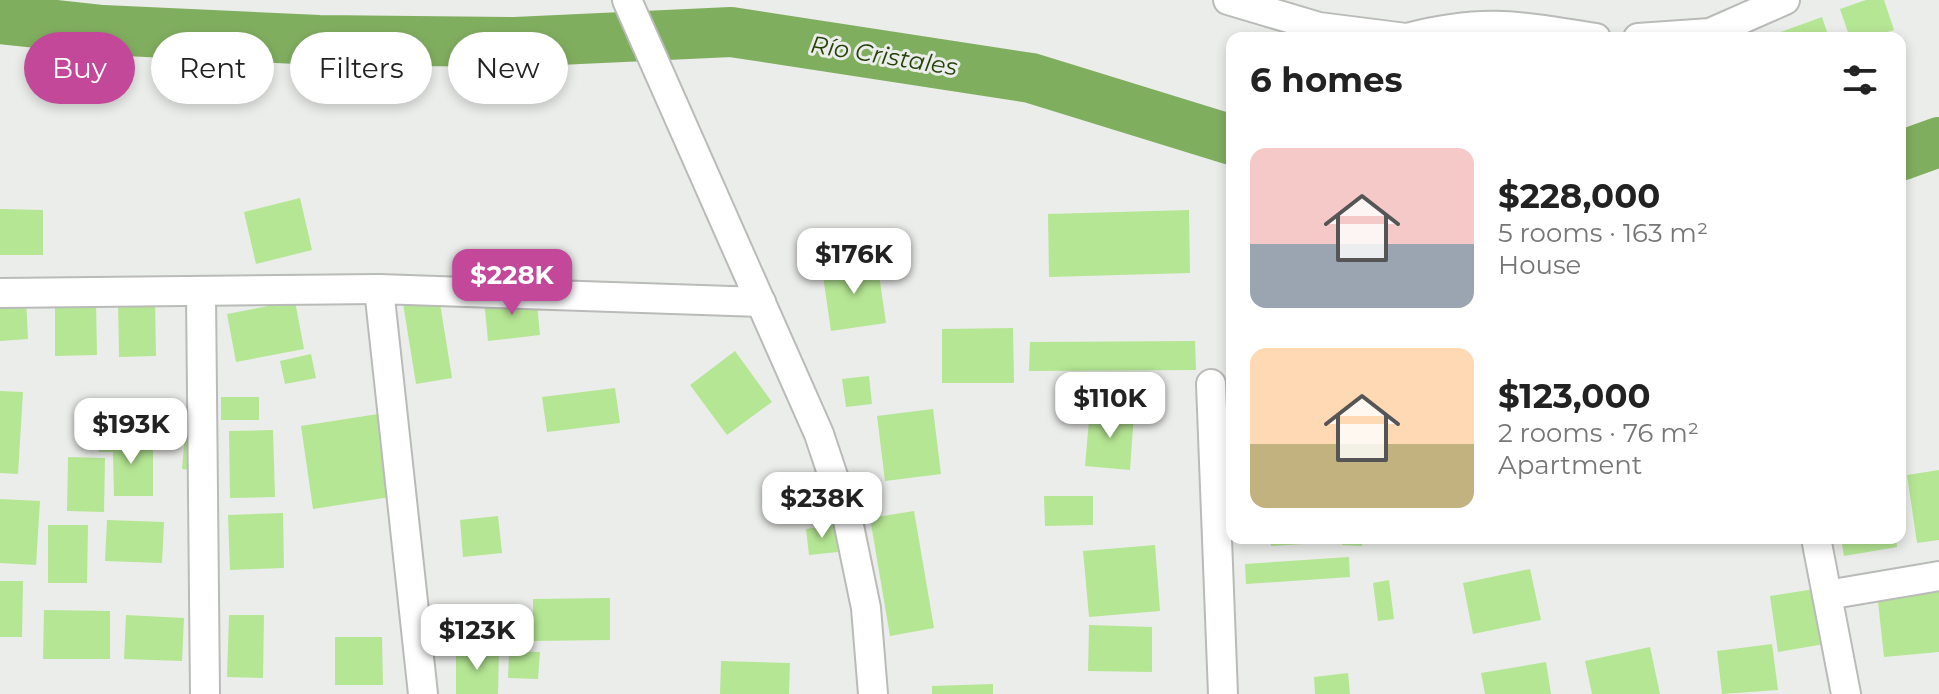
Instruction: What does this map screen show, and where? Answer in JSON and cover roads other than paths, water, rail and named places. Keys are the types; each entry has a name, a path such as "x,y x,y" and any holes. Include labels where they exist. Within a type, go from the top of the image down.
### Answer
{"street":[{"path":"627,0 819,434 848,521 866,608 873,694"},
{"path":"1228,0 1319,27 1359,32"},
{"path":"1712,32 1785,0"},
{"path":"1430,32 1453,26 1503,23 1559,32"},
{"path":"0,293 379,289 761,302"},
{"path":"379,289 423,694"},
{"path":"201,293 205,694"},
{"path":"1211,384 1223,694"},
{"path":"1817,544 1846,694"},
{"path":"1827,595 1939,576"}],"waterway":[{"name":"Río Cristales","path":"0,19 103,30 319,40 515,42 731,32 1031,78 1226,138"},
{"name":"Río Cristales","path":"1906,154 1939,142"}]}
